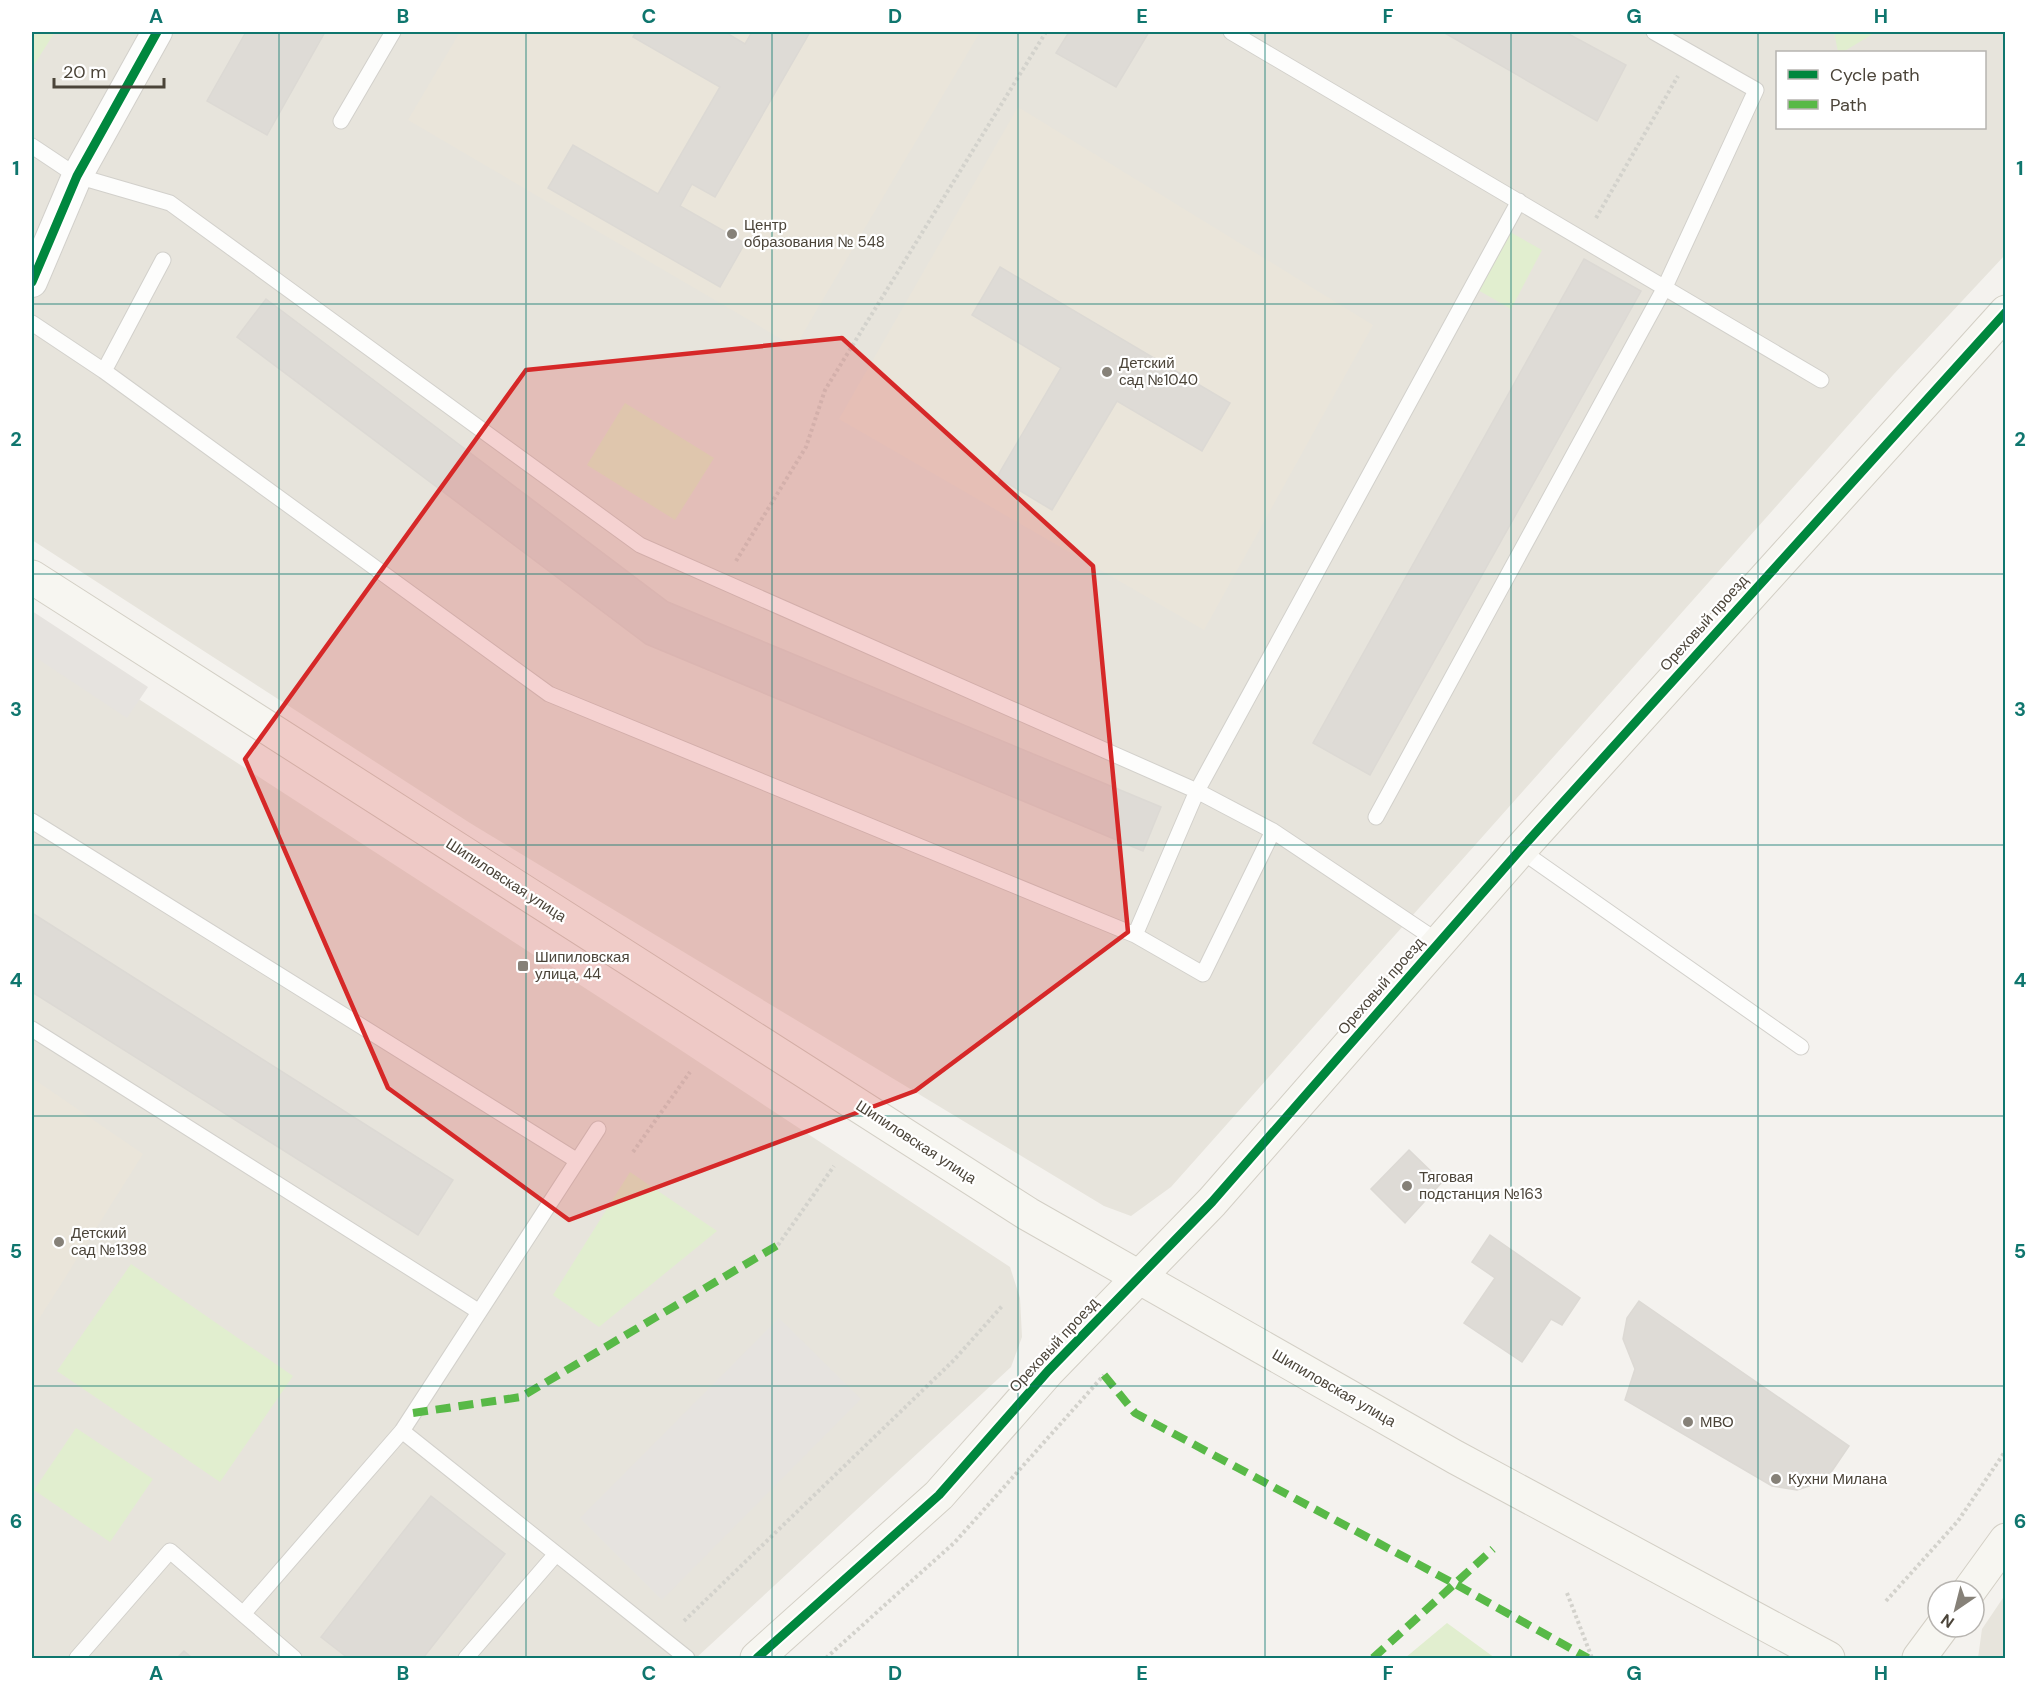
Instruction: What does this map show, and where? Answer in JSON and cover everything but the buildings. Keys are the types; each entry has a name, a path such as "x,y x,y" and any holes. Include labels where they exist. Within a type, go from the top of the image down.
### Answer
{"main road":[{"name":"Ореховый проезд","path":"758,1659 939,1495 1048,1371 1212,1202 1520,850 2006,312"},
{"name":"Шипиловская улица","path":"32,577 1028,1214 1455,1457 1828,1659"},
{"path":"1978,1579 2006,1540"},
{"path":"1919,1659 1933,1639"}],"street":[{"path":"32,282 77,176 157,32"}],"lane":[{"path":"341,122 393,32"},
{"path":"1231,32 1821,380"},
{"path":"1376,817 1664,288 1756,90 1654,32"},
{"path":"32,146 77,176 170,203 640,545 1197,791 1273,831 1439,942"},
{"path":"1135,934 1197,791 1519,201"},
{"path":"104,371 163,260"},
{"path":"32,323 104,371 549,694 1135,934 1203,974 1273,831"},
{"path":"32,821 576,1160"},
{"path":"1520,850 1801,1047"},
{"path":"32,1029 478,1311"},
{"path":"243,1614 402,1431 598,1129"},
{"path":"402,1431 687,1659"},
{"path":"77,1659 170,1551 294,1659"},
{"path":"466,1659 556,1554"}],"path":[{"path":"724,582 806,447 825,390 1046,32"},
{"path":"1584,240 1691,53"},
{"path":"633,1152 690,1072"},
{"path":"778,1245 834,1166"},
{"path":"664,1641 954,1360 1003,1305"},
{"path":"826,1659 956,1542 1104,1375"},
{"path":"1886,1601 1958,1521 2006,1450"},
{"path":"1567,1593 1592,1659"}],"highlighted area":[{"path":"842,338 1093,566 1128,932 915,1091 569,1220 388,1088 245,759 526,370"}],"shaded area":[{"path":"32,32 2005,32 2005,255 1893,375 1171,1187 1131,1216 1104,1206 470,823 32,540"},
{"name":"Центр образования № 548","path":"460,32 980,32 795,347 408,120"},
{"name":"Детский сад №1040","path":"1018,107 1373,325 1204,630 839,419"},
{"path":"32,611 148,687 127,718 32,655"},
{"path":"32,630 673,1045 1010,1267 1020,1298 1022,1337 1011,1367 696,1658 32,1658"},
{"name":"Детский сад №1398","path":"32,1078 143,1154 32,1330"},
{"path":"779,1318 861,1399 662,1600 580,1518"},
{"path":"2005,1595 2005,1658 1978,1658 1981,1639 1986,1639 1986,1623"}],"green space":[{"path":"32,32 55,32 32,68"},
{"path":"1834,32 1876,32 1845,51 1838,51"},
{"path":"1510,232 1542,250 1511,309 1478,290"},
{"path":"625,403 714,458 675,520 587,465"},
{"path":"630,1172 717,1231 599,1327 553,1295"},
{"path":"131,1264 293,1376 220,1482 57,1371"},
{"path":"76,1428 153,1479 110,1542 34,1490"},
{"path":"1447,1623 1495,1658 1405,1658"}],"marked path":[{"path":"413,1413 521,1397 778,1245"},
{"path":"1104,1375 1135,1413 1455,1584 1588,1658"},
{"path":"1373,1658 1493,1549"}],"cycle path":[{"path":"32,282 77,176 157,32"},
{"path":"757,1658 939,1495 1048,1371 1212,1202 1520,850 2006,312"}],"place":[{"name":"Центр образования № 548","path":"732,234"},
{"name":"Детский сад №1040","path":"1107,372"},
{"name":"Шипиловская улица, 44","path":"523,966"},
{"name":"Тяговая подстанция №163","path":"1407,1186"},
{"name":"Детский сад №1398","path":"59,1242"},
{"name":"МВО","path":"1688,1422"},
{"name":"Кухни Милана","path":"1776,1479"}]}
